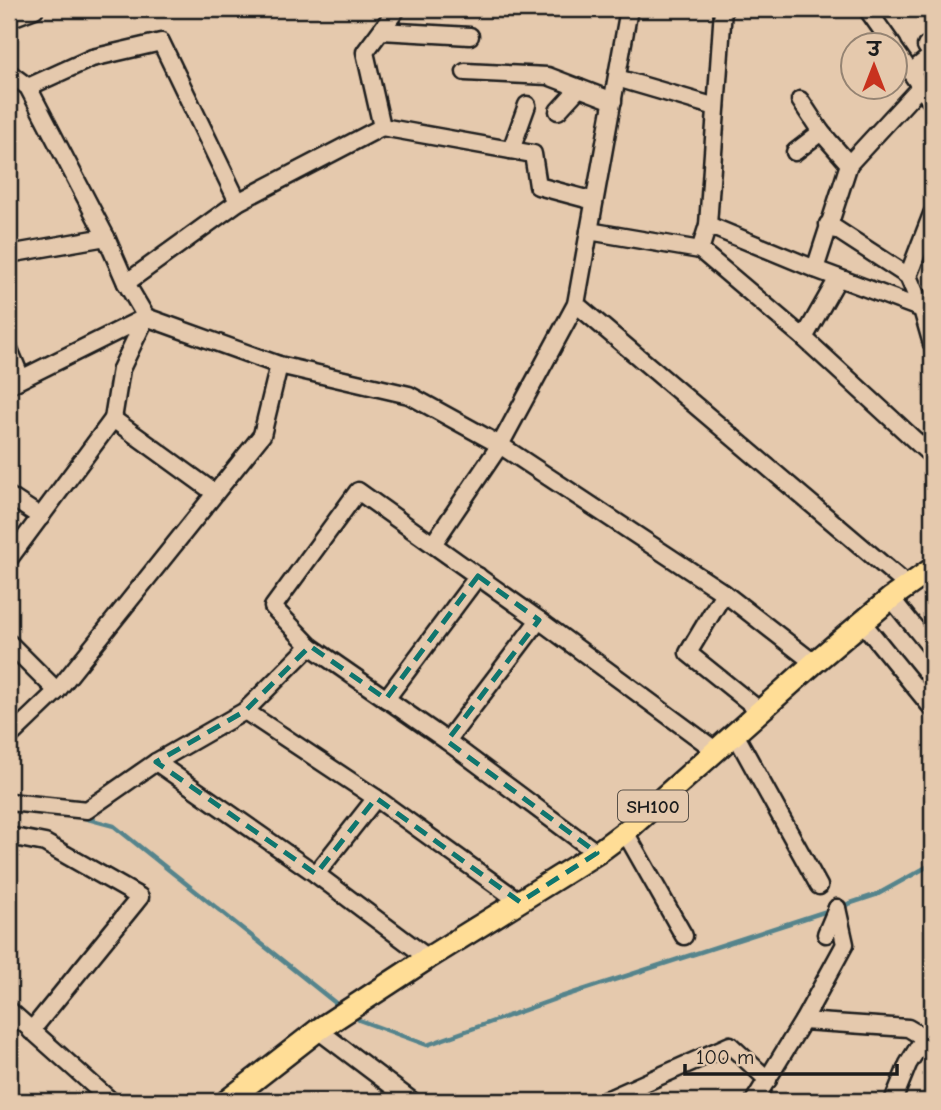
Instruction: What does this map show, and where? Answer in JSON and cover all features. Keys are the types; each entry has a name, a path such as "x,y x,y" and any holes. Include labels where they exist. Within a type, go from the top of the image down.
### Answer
{"main road":[{"name":"SH100","path":"227,1101 323,1026 597,853 625,832 734,732 862,622 899,592 931,571"}],"street":[{"path":"9,19 35,9"},
{"path":"433,544 500,445 576,304 629,9"},
{"path":"700,250 708,225 723,9"},
{"path":"867,9 883,32"},
{"path":"382,127 365,52 386,17 470,36"},
{"path":"28,87 92,58 161,42 238,202"},
{"path":"911,72 932,55 926,46 932,44"},
{"path":"815,269 849,164 927,92 909,69"},
{"path":"9,72 28,87 106,237 126,283 146,317 279,365 409,395 500,445 724,593 814,663"},
{"path":"465,72 548,76 613,101"},
{"path":"617,78 716,107"},
{"path":"558,111 579,88"},
{"path":"800,100 821,132 849,164"},
{"path":"511,150 527,105"},
{"path":"126,283 238,202 382,127 533,154 538,186 594,201"},
{"path":"795,152 821,132"},
{"path":"908,276 932,214"},
{"path":"828,224 908,276 927,319 932,344"},
{"path":"708,225 838,278 927,319"},
{"path":"589,231 700,250 804,338 932,456"},
{"path":"9,254 106,237"},
{"path":"804,338 838,278"},
{"path":"576,304 899,592 932,649"},
{"path":"9,349 15,381 146,317"},
{"path":"9,559 114,419 121,369 146,317"},
{"path":"9,737 57,691 262,435 279,365"},
{"path":"114,419 215,493"},
{"path":"597,853 447,741 310,646 266,608 358,491 715,750"},
{"path":"9,496 41,517"},
{"path":"386,699 478,576"},
{"path":"724,593 688,653 759,710"},
{"path":"447,741 539,620"},
{"path":"862,622 932,708"},
{"path":"9,643 57,691"},
{"path":"9,802 87,810 156,762 244,711 310,646"},
{"path":"244,711 376,798 520,902"},
{"path":"734,732 818,886"},
{"path":"156,762 316,874 428,958"},
{"path":"316,874 376,798"},
{"path":"625,832 684,936"},
{"path":"9,836 46,843 140,897 31,1031"},
{"path":"756,1101 845,944 837,908 826,934"},
{"path":"9,1010 111,1101"},
{"path":"803,1021 908,1028 928,1040 908,1063 893,1101"},
{"path":"323,1026 412,1101"},
{"path":"604,1101 730,1045 768,1080"}],"highlighted area":[{"path":"478,576 539,620 447,741 597,853 520,902 376,798 316,874 156,762 245,711 310,646 386,699"}],"waterway":[{"path":"77,816 114,826 338,1005"},
{"path":"842,906 878,894 932,864"},
{"path":"359,1020 427,1045 558,998 830,910"}]}
